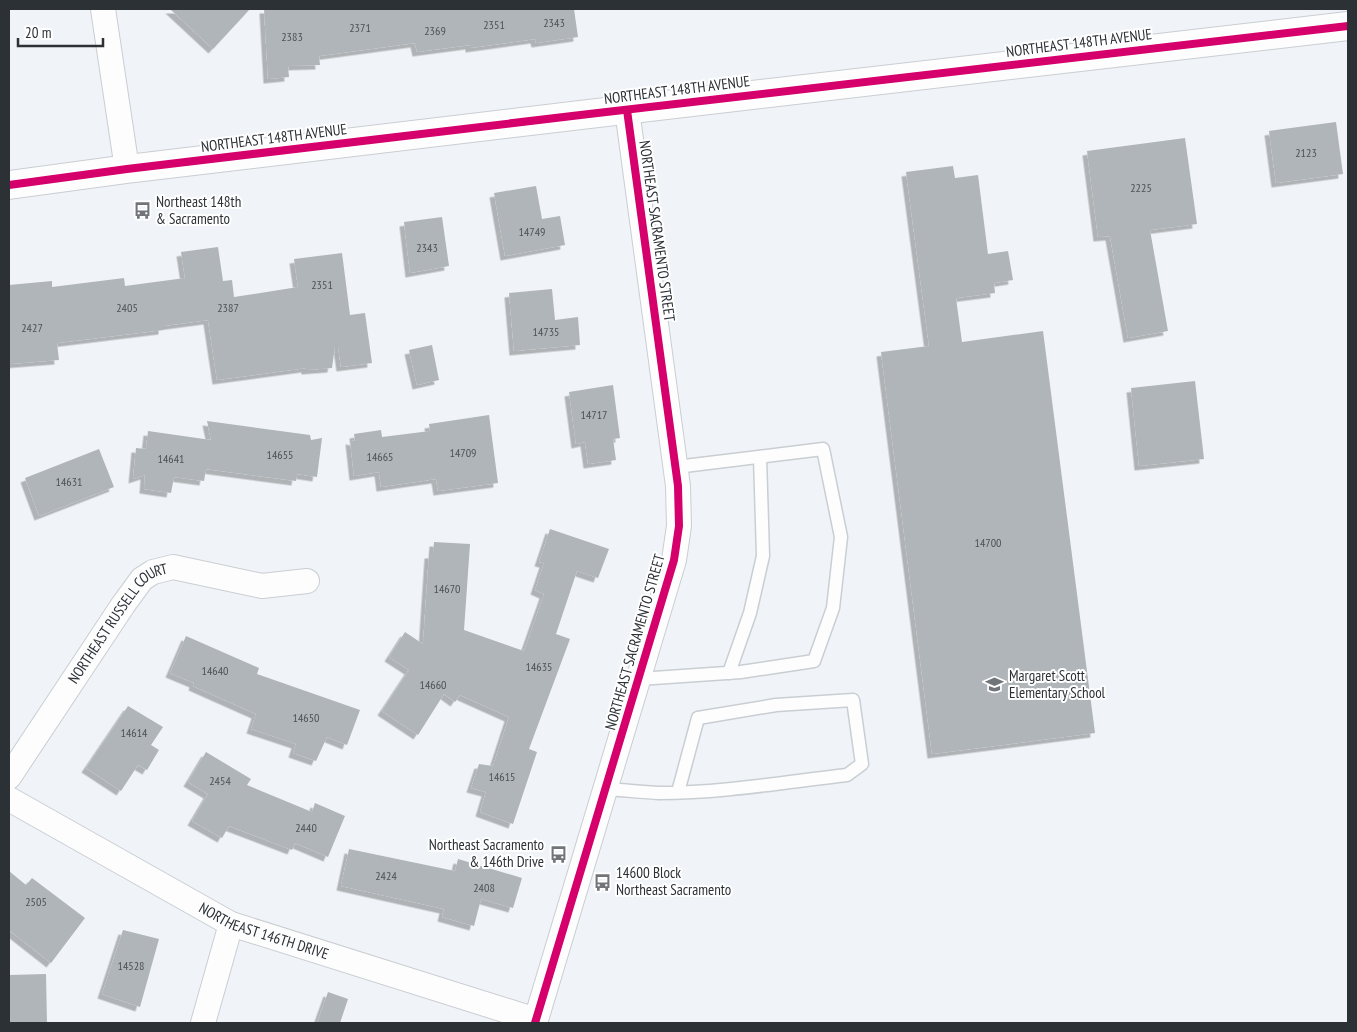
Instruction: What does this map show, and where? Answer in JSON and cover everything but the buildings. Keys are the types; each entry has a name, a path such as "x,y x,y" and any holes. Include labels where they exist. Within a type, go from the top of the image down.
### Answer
{"main road":[{"name":"NORTHEAST 148TH AVENUE","path":"9,185 127,169 1348,26"}],"street":[{"path":"103,9 127,169"},
{"name":"NORTHEAST SACRAMENTO STREET","path":"535,1022 674,560 679,526 676,467 627,110"},
{"name":"NORTHEAST RUSSELL COURT","path":"9,777 142,579 153,572 173,566 262,586 307,581"},
{"name":"NORTHEAST 146TH DRIVE","path":"9,799 231,924 535,1022"},
{"path":"202,1023 231,924"}],"lane":[{"path":"639,679 729,673 814,661 834,608 841,537 823,449 676,467"},
{"path":"729,673 750,613 763,556 760,456"},
{"path":"606,789 659,793 678,792 847,775 862,764 853,700 776,705 698,718 678,792"}],"cycle path":[{"path":"9,185 127,169 589,114 1348,26"},
{"path":"535,1023 674,560 679,526 678,486 627,110"}],"place":[{"name":"Northeast 148th & Sacramento","path":"142,211"},
{"name":"Margaret Scott Elementary School","path":"995,685"},
{"name":"Northeast Sacramento & 146th Drive","path":"558,854"},
{"name":"14600 Block Northeast Sacramento","path":"602,882"}]}
